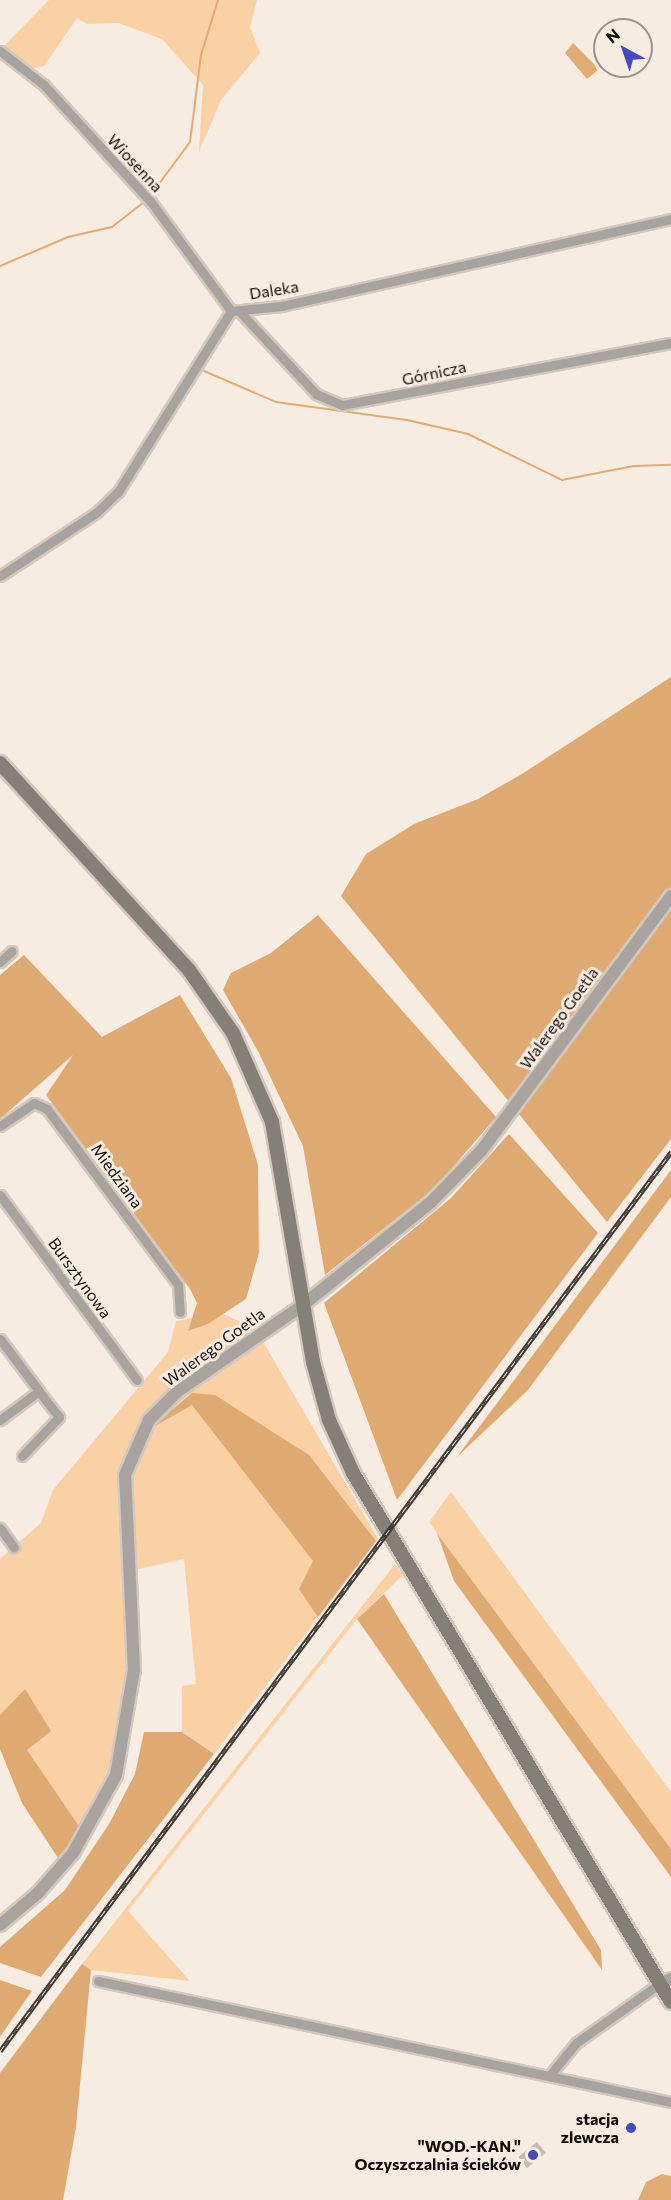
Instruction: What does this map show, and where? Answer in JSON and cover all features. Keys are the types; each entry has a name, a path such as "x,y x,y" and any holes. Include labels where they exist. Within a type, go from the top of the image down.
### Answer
{"main road":[{"path":"0,763 189,970 233,1034 252,1070 276,1139 303,1305 322,1398 353,1473 391,1544 667,1982 671,2002"}],"street":[{"name":"Wiosenna","path":"0,51 44,85 151,202 235,311"},
{"name":"Daleka","path":"0,576 97,512 118,492 235,311 282,306 670,222"},
{"name":"Górnicza","path":"235,311 316,394 342,405 671,343"},
{"name":"Walerego Goetla","path":"0,1925 38,1893 73,1853 116,1775 134,1670 123,1500 125,1475 137,1439 178,1390 303,1305 431,1202 481,1151 671,896"},
{"path":"0,962 12,951"},
{"name":"Miedziana","path":"0,1126 34,1103 47,1109 178,1285 180,1312"},
{"name":"Bursztynowa","path":"0,1195 137,1380"},
{"path":"0,1339 59,1417 22,1456"},
{"path":"0,1420 39,1391"},
{"path":"0,1528 14,1547"},
{"path":"98,1981 671,2102"},
{"path":"549,2076 576,2043 667,1982"}],"shaded area":[{"path":"49,0 257,0 250,27 260,53 221,100 199,152 203,85 162,39 118,23 87,24 77,18 44,66 30,69 1,49"},
{"path":"573,43 593,63 593,74 587,79 565,53"},
{"path":"671,677 671,1139 607,1222 341,896 366,854 414,824 478,799 522,774"},
{"path":"318,915 496,1117 435,1188 325,1275 303,1146 259,1053 223,990 231,973 271,953"},
{"path":"24,955 102,1037 180,995 231,1078 258,1165 259,1253 246,1299 208,1324 188,1331 197,1303 190,1289 46,1095 73,1055 0,1119 0,975"},
{"path":"509,1134 598,1233 397,1500 324,1303 451,1198"},
{"path":"671,1170 671,1197 528,1390 456,1458"},
{"path":"221,1313 255,1328 378,1539 214,1754 182,1732 182,1686 196,1684 184,1559 121,1573 130,1678 111,1776 81,1829 26,1750 25,1689 0,1715 0,1559 41,1523 53,1490 168,1352 176,1321"},
{"path":"192,1393 215,1395 309,1455 376,1541 318,1617 299,1589 313,1561 192,1405 150,1429"},
{"path":"451,1492 671,1792 671,1849 429,1522"},
{"path":"437,1533 671,1849 671,1877 454,1581"},
{"path":"395,1564 403,1575 357,1619 128,1911 190,1981 91,1970 82,1964"},
{"path":"384,1594 601,1950 602,1970 357,1619"},
{"path":"25,1689 51,1731 27,1750 81,1829 58,1858 22,1803 0,1749 0,1715"},
{"path":"144,1732 182,1732 214,1754 41,1977 0,1963 0,1947 65,1890 109,1824 135,1774"},
{"path":"82,1964 91,1970 76,2127 63,2200 0,2200 0,2073"},
{"path":"0,1980 32,1991 0,2037"},
{"path":"662,2174 671,2176 671,2200 638,2200 646,2182"}],"building":[{"name":"\"WOD.-KAN.\" Oczyszczalnia ścieków","path":"537,2142 546,2153 527,2168 518,2157"}],"waterway":[{"path":"153,192 190,142 201,55 218,0"},
{"path":"0,266 68,237 112,227 144,202"},
{"path":"204,371 276,402 407,420 468,434 562,480 634,466 671,465"}],"railway":[{"path":"0,2051 671,1152"}],"place":[{"name":"stacja zlewcza","path":"631,2128"},
{"name":"\"WOD.-KAN.\" Oczyszczalnia ścieków","path":"533,2155"}]}
